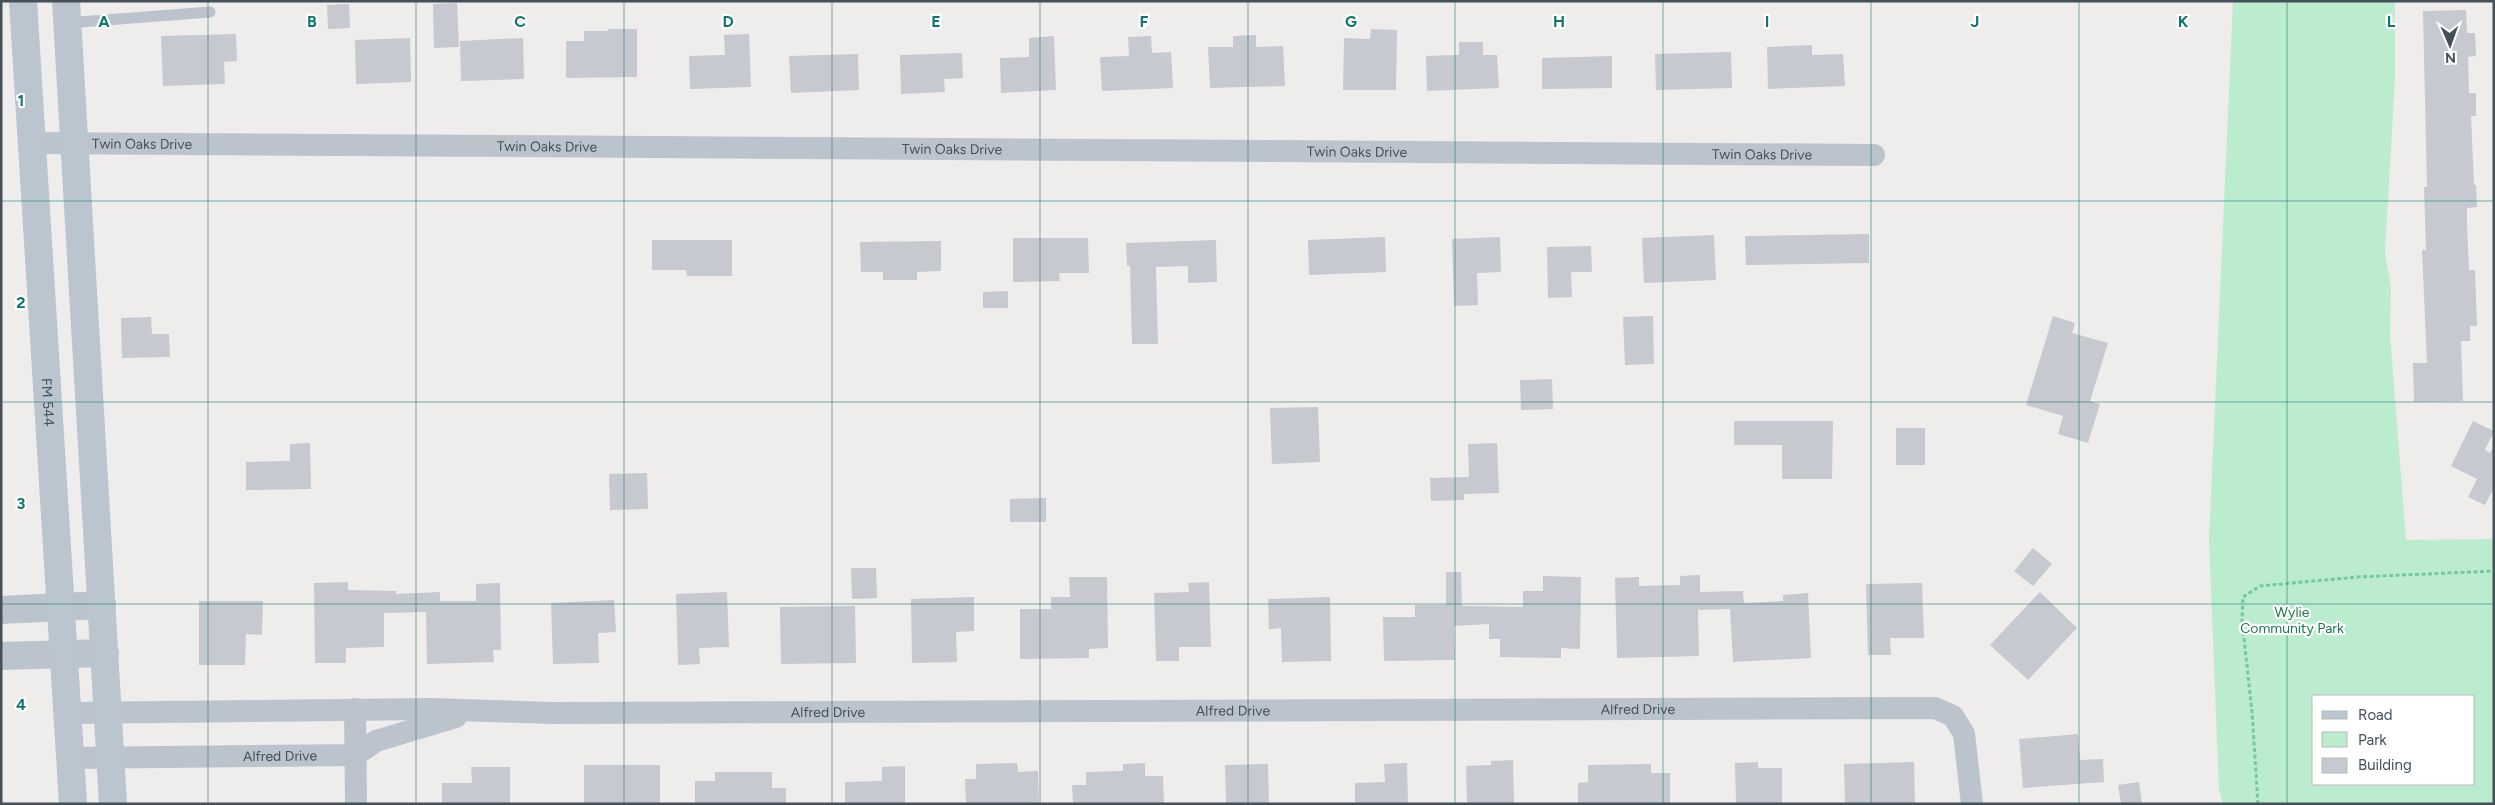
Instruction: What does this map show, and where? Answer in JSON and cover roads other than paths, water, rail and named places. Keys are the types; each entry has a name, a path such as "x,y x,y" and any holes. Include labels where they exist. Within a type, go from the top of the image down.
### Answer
{"main road":[{"name":"FM 544","path":"23,1 73,804"},
{"path":"66,12 87,394 109,713 113,804"}],"street":[{"name":"Twin Oaks Drive","path":"31,143 1874,155"},
{"path":"1,610 102,605"},
{"path":"1,656 105,653"},
{"name":"Alfred Drive","path":"67,713 355,710 562,713 1935,708 1953,716 1964,734 1972,804"},
{"path":"355,710 356,804"},
{"name":"Alfred Drive","path":"70,758 356,755 376,741 402,732 481,711"}],"lane":[{"path":"66,12 210,12"}],"park label":[{"name":"Wylie Community Park","path":"2292,620"}]}
